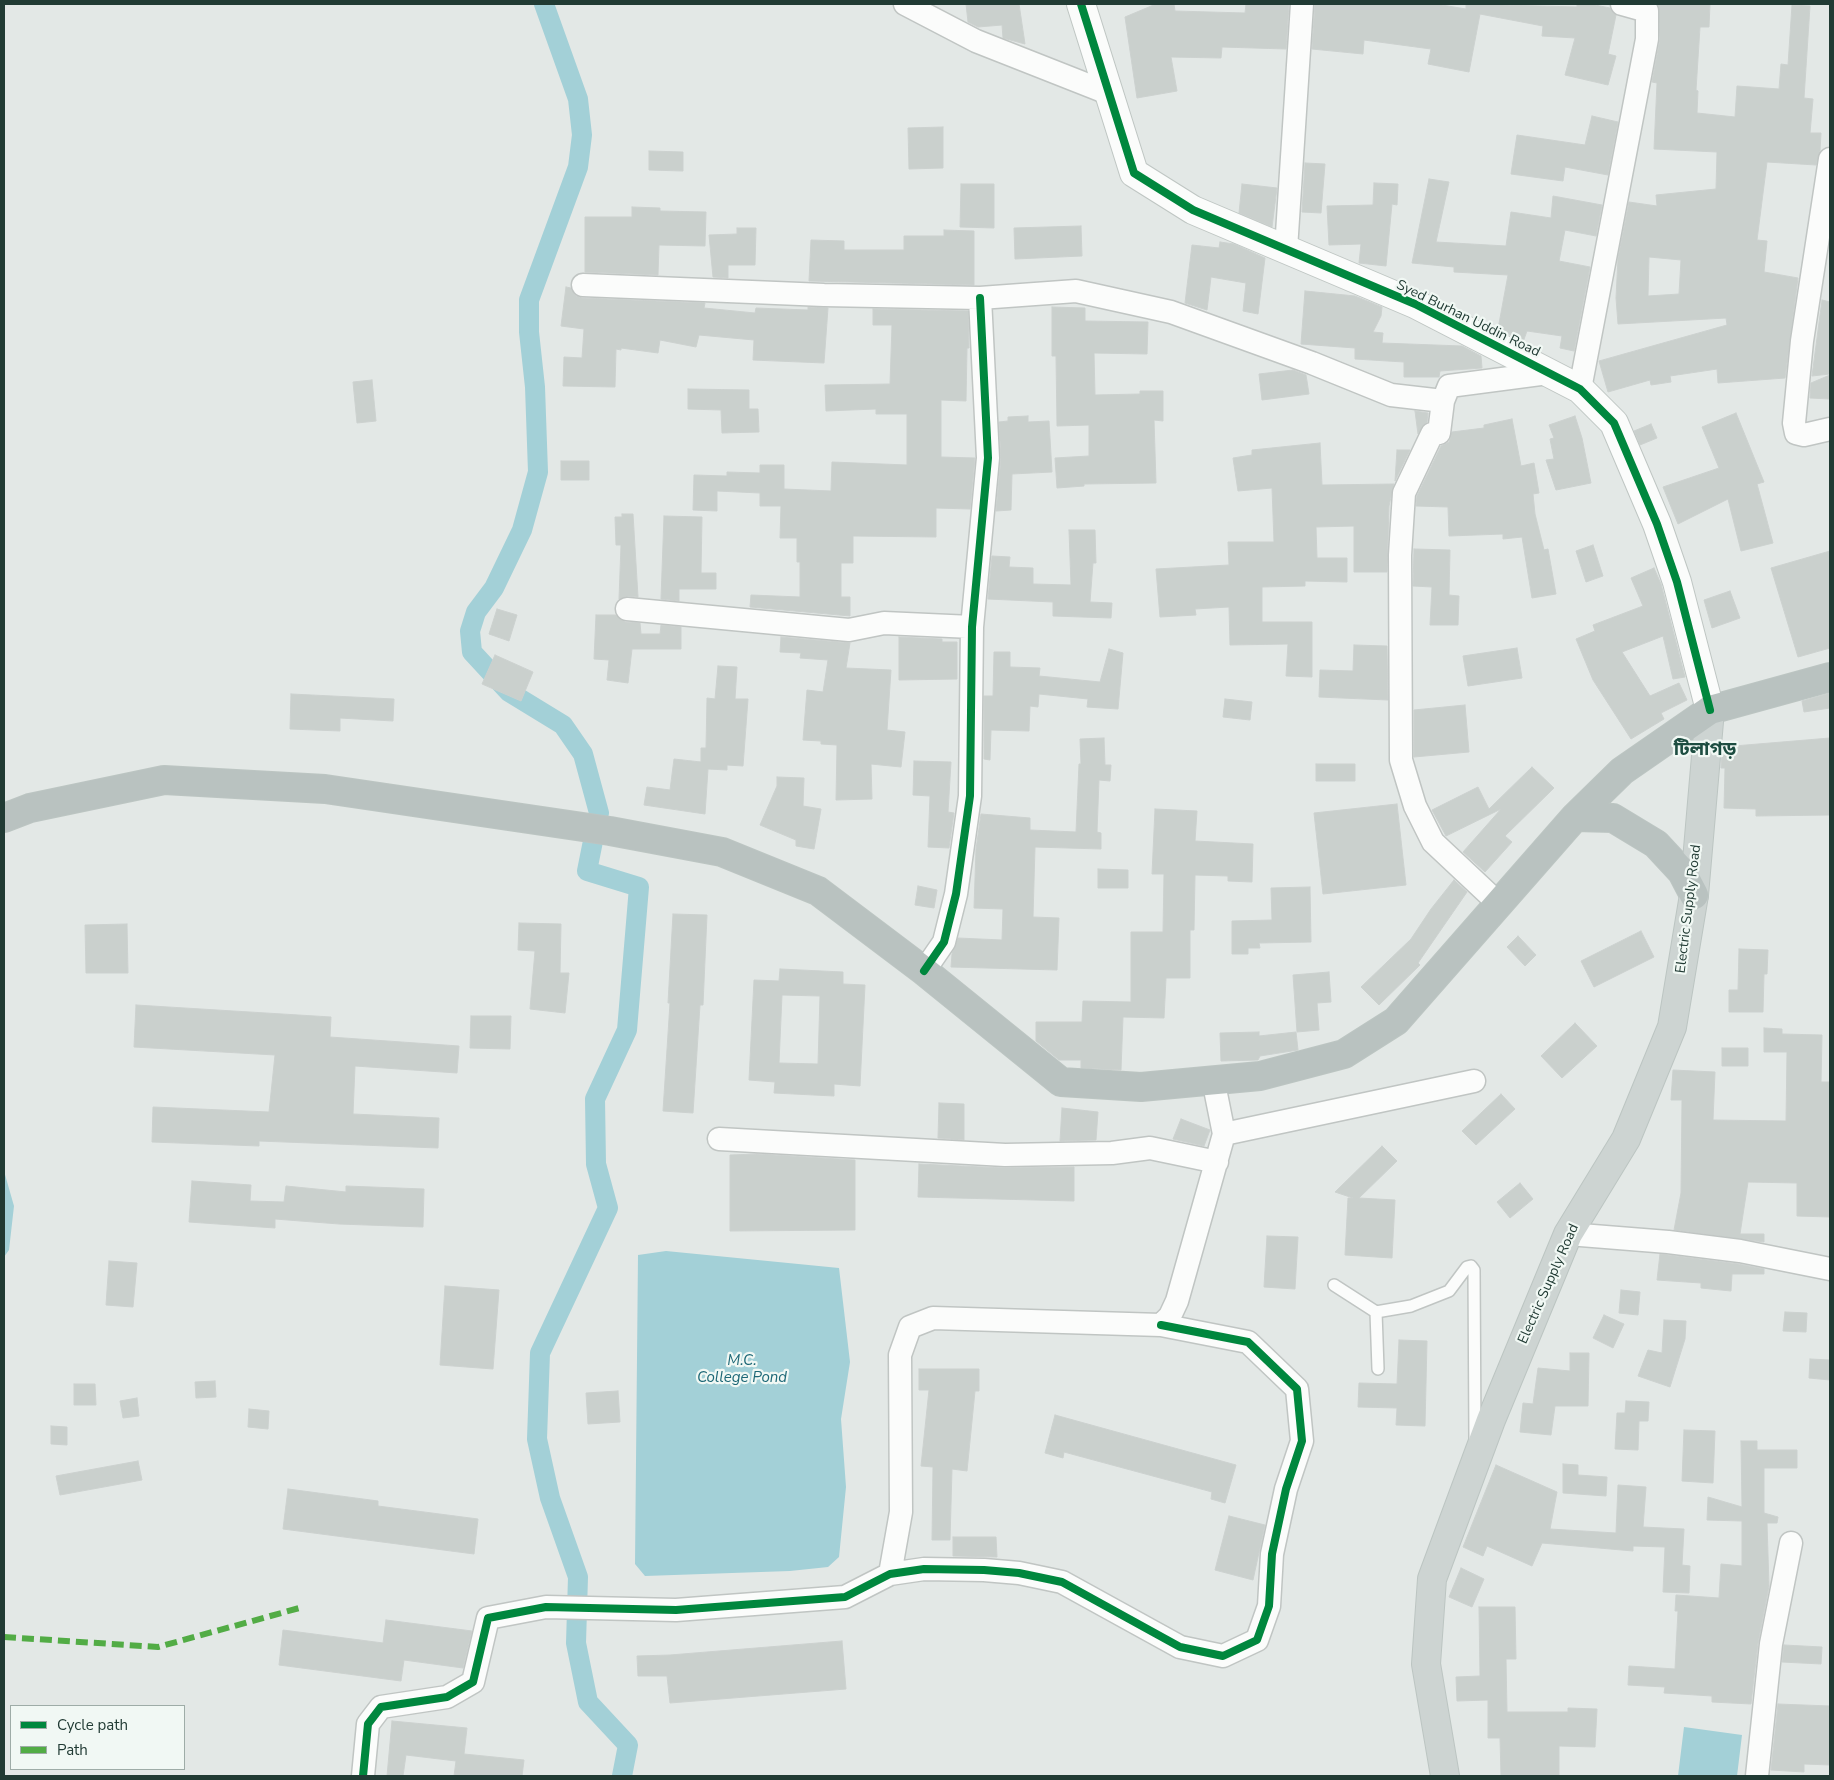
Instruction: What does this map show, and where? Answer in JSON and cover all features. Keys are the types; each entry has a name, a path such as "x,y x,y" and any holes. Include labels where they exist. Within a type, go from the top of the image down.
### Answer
{"highway":[{"path":"4,818 30,808 164,780 325,789 610,832 722,852 818,890 1061,1082 1142,1087 1260,1076 1344,1054 1396,1021 1575,817 1622,771 1710,710 1830,677"},
{"path":"1575,817 1613,818 1656,844 1682,872 1694,895"}],"main road":[{"name":"Electric Supply Road","path":"1445,1776 1426,1664 1432,1579 1475,1463 1568,1234 1626,1139 1672,1027 1694,895 1710,710"}],"street":[{"path":"905,4 976,41 1108,93"},
{"name":"Syed Burhan Uddin Road","path":"1081,4 1134,173 1194,210 1415,304 1548,372 1580,389 1614,423 1657,524 1677,582 1710,710"},
{"path":"1286,249 1302,4"},
{"path":"1580,389 1647,39 1646,7 1622,4"},
{"path":"1830,159 1802,341 1794,423 1796,433 1804,435 1830,429"},
{"path":"583,285 766,291 824,295 980,298 1076,291 1171,312 1312,363 1391,395 1443,401"},
{"path":"924,972 944,942 956,894 969,806 972,627 988,458 980,298"},
{"path":"1498,903 1434,842 1415,806 1401,760 1400,555 1404,493 1432,434 1439,433 1443,401 1449,386 1548,372"},
{"path":"627,609 849,630 884,623 972,627"},
{"path":"1161,1325 1170,1316 1177,1301 1224,1134 1213,1079"},
{"path":"1224,1134 1474,1081"},
{"path":"719,1139 1005,1155 1112,1153 1150,1148 1217,1162"},
{"path":"1568,1234 1677,1243 1740,1251 1830,1269"},
{"path":"362,1776 368,1724 381,1707 446,1698 473,1682 488,1618 546,1607 676,1610 846,1597 890,1574 924,1569 1019,1573 1062,1582 1180,1647 1223,1656 1257,1640 1269,1606 1272,1554 1286,1489 1302,1441 1297,1389 1248,1342 1161,1325 933,1318 910,1327 900,1355 901,1512 890,1574"},
{"path":"1757,1776 1771,1644 1791,1543"}],"lane":[{"path":"1334,1285 1376,1312 1411,1306 1449,1291 1467,1267 1471,1266 1474,1270 1475,1463"},
{"path":"1376,1312 1378,1369"}],"water":[{"path":"4,1171 14,1206 9,1250 4,1257"},
{"name":"M.C. College Pond","path":"666,1251 839,1268 850,1362 841,1419 846,1487 839,1557 828,1567 790,1571 645,1576 635,1564 638,1255"},
{"path":"1684,1727 1742,1735 1737,1776 1678,1776"}],"building":[{"path":"966,4 1019,4 1025,44 1003,38 1002,25 978,27 968,22"},
{"path":"1156,4 1174,4 1175,11 1245,13 1246,4 1289,4 1286,49 1222,47 1221,58 1171,57 1177,91 1137,98 1125,17"},
{"path":"1315,4 1436,4 1466,9 1466,4 1577,7 1577,4 1590,4 1610,8 1616,15 1608,54 1616,56 1608,85 1565,75 1575,38 1542,36 1543,26 1480,14 1469,72 1428,64 1431,49 1364,40 1363,54 1312,49"},
{"path":"1658,4 1710,4 1709,27 1700,27 1696,90 1698,91 1697,113 1735,117 1737,86 1779,89 1781,64 1788,65 1792,5 1810,6 1804,98 1813,99 1810,133 1821,133 1820,151 1816,165 1767,162 1757,240 1767,241 1764,272 1798,278 1785,378 1718,383 1717,369 1670,376 1671,382 1651,385 1650,380 1608,392 1599,361 1727,325 1726,318 1618,324 1616,298 1618,258 1629,202 1657,206 1656,195 1716,189 1717,152 1654,149 1657,83 1652,82 1660,39","holes":["1649,257 1681,260 1679,294 1648,296"]},
{"path":"1592,116 1618,122 1608,175 1565,167 1563,181 1511,174 1517,135 1585,145"},
{"path":"943,127 943,168 909,169 908,128"},
{"path":"649,151 683,152 683,171 649,170"},
{"path":"1305,163 1325,164 1321,213 1302,212"},
{"path":"1429,179 1449,182 1436,242 1506,246 1511,212 1551,218 1553,196 1602,205 1596,236 1565,230 1559,261 1590,267 1574,351 1560,348 1562,336 1527,331 1523,342 1498,329 1508,275 1454,272 1454,267 1412,263"},
{"path":"1374,183 1398,184 1397,205 1392,204 1386,266 1359,263 1361,244 1329,245 1327,206 1373,205"},
{"path":"961,184 994,184 994,228 960,227"},
{"path":"1242,184 1277,188 1272,227 1239,213"},
{"path":"632,207 660,208 660,211 706,212 705,246 659,245 658,275 585,272 585,217 632,217"},
{"path":"1081,226 1082,256 1015,259 1014,228"},
{"path":"737,228 756,228 755,265 728,265 728,278 713,277 709,235 737,234"},
{"path":"944,230 974,231 974,285 809,281 811,240 844,241 844,250 904,250 904,236 944,236"},
{"path":"1220,242 1234,244 1265,258 1258,314 1243,311 1246,283 1211,277 1207,310 1185,303 1192,245 1219,248"},
{"path":"566,287 571,288 576,296 582,298 705,303 704,308 755,313 756,308 808,310 808,307 828,308 824,363 753,360 754,340 699,335 696,347 660,340 658,353 616,349 615,387 563,386 564,357 582,358 584,329 561,326"},
{"path":"1305,291 1355,296 1382,307 1381,316 1373,332 1383,333 1382,343 1462,346 1481,356 1482,368 1440,371 1439,377 1404,377 1404,362 1355,359 1355,348 1301,344"},
{"path":"1822,300 1830,302 1830,374 1812,376"},
{"path":"1052,307 1085,308 1085,321 1148,322 1147,354 1094,353 1095,395 1140,394 1140,391 1163,391 1163,421 1154,420 1156,483 1084,484 1084,486 1057,488 1055,458 1089,456 1089,425 1057,426 1056,356 1052,356"},
{"path":"873,309 968,311 969,348 967,348 966,401 941,400 941,457 975,458 970,509 936,508 936,537 853,536 853,563 841,563 841,597 850,597 850,616 750,607 751,595 800,597 800,562 797,562 797,538 780,538 781,506 760,506 760,493 717,491 717,511 693,510 694,475 727,476 727,472 760,473 760,465 784,465 784,489 831,491 832,462 907,465 907,414 876,414 876,409 826,411 825,385 890,384 892,325 873,325"},
{"path":"1293,370 1306,375 1309,394 1262,400 1259,374"},
{"path":"1830,375 1830,399 1810,398 1811,383"},
{"path":"372,380 376,421 357,423 353,382"},
{"path":"688,389 749,390 749,409 758,409 759,432 722,433 721,410 688,409"},
{"path":"1415,411 1428,413 1427,422 1418,434"},
{"path":"1736,413 1764,482 1757,484 1773,543 1741,551 1728,499 1678,524 1663,487 1719,468 1702,427"},
{"path":"1028,416 1028,422 1049,421 1052,472 1012,474 1011,510 996,511 1001,459 999,422 1008,421 1008,417"},
{"path":"1575,416 1582,438 1591,483 1556,490 1546,460 1554,459 1550,439 1554,438 1549,425"},
{"path":"1512,419 1521,466 1534,463 1539,493 1533,494 1535,514 1544,550 1548,549 1556,594 1532,598 1522,537 1503,539 1503,534 1449,536 1448,507 1416,506 1417,496 1441,446 1449,442 1452,432 1484,428 1484,425"},
{"path":"1651,424 1657,438 1640,445 1634,431"},
{"path":"1320,443 1322,485 1394,484 1389,506 1387,572 1354,572 1354,526 1316,527 1317,558 1347,558 1347,582 1305,581 1305,586 1262,587 1262,622 1312,622 1312,677 1286,676 1288,644 1230,645 1229,607 1195,609 1196,615 1160,617 1156,569 1229,565 1228,542 1274,542 1272,488 1238,491 1233,458 1252,455 1252,450"},
{"path":"1397,450 1410,450 1395,481"},
{"path":"561,461 589,461 589,480 561,480"},
{"path":"622,514 633,514 638,597 628,596 619,599 621,545 616,545 615,517 622,517"},
{"path":"664,516 702,517 701,573 716,573 716,589 679,589 679,601 661,599"},
{"path":"1069,530 1095,530 1096,563 1093,563 1090,602 1112,603 1111,618 1053,616 1053,602 988,599 992,556 1010,557 1009,567 1033,568 1033,584 1071,585"},
{"path":"1593,545 1603,576 1586,582 1576,551"},
{"path":"1414,549 1450,550 1449,595 1459,596 1458,625 1430,625 1432,587 1413,586"},
{"path":"1830,551 1830,648 1798,657 1771,568"},
{"path":"1654,568 1661,584 1685,677 1673,679 1663,636 1622,652 1650,696 1679,683 1687,700 1661,713 1664,719 1631,739 1593,680 1576,639 1595,631 1593,625 1643,606 1631,578"},
{"path":"1730,591 1740,618 1712,628 1704,600"},
{"path":"497,609 517,615 509,641 489,634"},
{"path":"596,615 616,615 625,622 640,623 641,634 660,634 661,625 681,627 681,649 632,649 628,683 607,680 609,660 594,659"},
{"path":"781,637 850,643 846,668 891,670 887,730 905,732 901,767 871,764 872,799 836,800 837,745 821,744 821,741 803,740 807,690 823,692 828,660 800,658 801,653 780,652"},
{"path":"899,637 942,639 942,642 957,642 957,679 899,680"},
{"path":"1354,645 1387,646 1388,700 1319,697 1320,670 1353,671"},
{"path":"1517,648 1522,678 1468,686 1463,656"},
{"path":"1109,649 1123,653 1118,709 1087,707 1088,699 1039,694 1038,707 1030,706 1029,731 991,730 990,760 984,759 984,696 993,696 994,652 1010,652 1010,667 1040,668 1039,676 1100,682"},
{"path":"495,655 533,672 521,701 482,684"},
{"path":"718,666 737,667 735,699 748,699 743,766 727,765 727,770 708,769 705,814 644,805 647,787 670,790 674,759 701,762 701,748 706,748 707,698 715,699"},
{"path":"1830,693 1830,708 1804,712 1802,701"},
{"path":"291,694 394,699 393,721 340,718 340,731 290,729"},
{"path":"1225,699 1252,702 1250,720 1223,717"},
{"path":"1465,705 1469,752 1414,757 1414,710"},
{"path":"1104,738 1105,765 1111,765 1110,781 1099,780 1097,832 1101,833 1101,849 1035,847 1033,917 1059,918 1057,970 951,967 952,954 958,938 1002,940 1003,909 974,908 976,849 981,814 1030,818 1030,830 1076,832 1079,764 1081,764 1080,739"},
{"path":"1830,738 1830,815 1756,816 1756,809 1724,808 1725,768 1721,768 1722,747"},
{"path":"914,761 951,762 948,812 954,813 949,848 928,847 930,796 913,795"},
{"path":"1316,764 1355,764 1355,781 1316,781"},
{"path":"1532,767 1554,788 1505,836 1512,842 1485,872 1463,852 1501,809 1446,836 1432,810 1478,787 1489,809"},
{"path":"777,777 804,778 803,806 821,809 814,849 796,846 796,840 760,825 777,786"},
{"path":"1397,804 1406,885 1323,894 1314,813"},
{"path":"1155,809 1197,811 1195,841 1253,844 1252,882 1228,881 1228,876 1195,875 1194,930 1190,930 1190,978 1166,978 1164,1018 1123,1017 1121,1070 1081,1068 1081,1060 1059,1060 1036,1041 1036,1022 1082,1022 1083,1001 1131,1002 1131,932 1163,932 1164,874 1152,874"},
{"path":"1098,869 1128,870 1128,888 1098,888"},
{"path":"1454,880 1467,892 1418,963 1420,965 1379,1005 1361,987 1411,939 1431,909"},
{"path":"918,886 937,890 934,908 915,905"},
{"path":"1310,887 1311,942 1259,943 1260,948 1248,948 1248,954 1232,954 1232,921 1272,920 1271,888"},
{"path":"673,914 707,915 703,1005 700,1005 693,1113 663,1111 670,1003 668,1003"},
{"path":"519,923 561,924 560,973 569,973 565,1013 530,1009 535,951 518,950"},
{"path":"127,924 128,973 86,973 85,925"},
{"path":"1641,931 1654,957 1594,987 1581,961"},
{"path":"1518,936 1536,955 1525,966 1507,947"},
{"path":"1739,949 1768,950 1767,974 1764,974 1763,1012 1729,1012 1729,990 1738,990"},
{"path":"780,969 843,972 843,984 865,985 860,1086 834,1084 834,1096 774,1093 775,1082 749,1080 754,980 779,981","holes":["782,995 820,996 818,1064 779,1063"]},
{"path":"1329,972 1331,1002 1317,1003 1319,1030 1297,1032 1293,975"},
{"path":"136,1005 331,1017 330,1037 459,1046 457,1073 355,1066 353,1114 439,1118 438,1148 259,1141 259,1146 152,1142 153,1107 269,1112 275,1055 134,1047"},
{"path":"471,1016 511,1016 510,1049 470,1048"},
{"path":"1575,1023 1597,1046 1562,1078 1541,1056"},
{"path":"1764,1028 1782,1029 1782,1034 1822,1035 1821,1082 1830,1082 1830,1217 1797,1216 1797,1183 1748,1182 1740,1234 1764,1234 1764,1242 1674,1230 1681,1193 1682,1100 1671,1100 1673,1070 1715,1072 1713,1120 1786,1121 1787,1052 1764,1052"},
{"path":"1259,1032 1259,1036 1296,1032 1298,1050 1260,1056 1258,1060 1221,1061 1220,1033"},
{"path":"1722,1048 1748,1048 1748,1066 1722,1066"},
{"path":"1501,1094 1515,1109 1476,1145 1462,1131"},
{"path":"939,1103 964,1104 964,1140 938,1138"},
{"path":"1062,1108 1098,1112 1096,1140 1060,1141"},
{"path":"1181,1119 1210,1130 1204,1146 1173,1139"},
{"path":"1382,1146 1397,1161 1359,1198 1395,1200 1392,1258 1345,1255 1348,1198 1353,1198 1335,1192"},
{"path":"757,1154 855,1160 855,1230 730,1231 730,1155"},
{"path":"919,1164 1004,1168 1074,1167 1074,1201 918,1197"},
{"path":"192,1181 251,1185 250,1201 284,1202 286,1186 346,1192 346,1186 424,1189 423,1227 339,1224 275,1219 275,1228 189,1222"},
{"path":"1520,1183 1533,1199 1510,1218 1497,1202"},
{"path":"1267,1236 1298,1237 1295,1289 1264,1287"},
{"path":"1660,1254 1764,1269 1764,1274 1732,1274 1731,1291 1701,1288 1701,1283 1657,1280"},
{"path":"109,1261 137,1263 133,1307 106,1305"},
{"path":"445,1286 499,1290 493,1369 440,1365"},
{"path":"1621,1290 1640,1292 1638,1315 1619,1313"},
{"path":"1785,1312 1807,1313 1806,1332 1783,1331"},
{"path":"1604,1315 1624,1324 1613,1348 1593,1338"},
{"path":"1664,1320 1686,1321 1685,1339 1670,1387 1638,1376 1648,1350 1662,1353"},
{"path":"1399,1340 1427,1341 1425,1426 1396,1425 1397,1408 1358,1407 1359,1383 1397,1384"},
{"path":"1570,1353 1589,1353 1588,1406 1555,1406 1551,1435 1520,1432 1523,1403 1533,1404 1538,1368 1570,1371"},
{"path":"1810,1359 1830,1360 1830,1380 1809,1378"},
{"path":"919,1369 979,1369 979,1391 975,1391 967,1471 952,1469 950,1540 932,1540 933,1467 921,1466 929,1390 919,1390"},
{"path":"215,1381 216,1397 196,1398 195,1382"},
{"path":"74,1384 95,1384 96,1405 74,1405"},
{"path":"618,1391 620,1422 588,1424 586,1393"},
{"path":"137,1398 139,1416 123,1418 120,1401"},
{"path":"1626,1401 1649,1402 1648,1421 1639,1421 1638,1450 1615,1449 1617,1413 1625,1413"},
{"path":"249,1409 269,1411 268,1429 248,1427"},
{"path":"1055,1415 1236,1465 1225,1503 1211,1499 1212,1492 1064,1452 1063,1458 1045,1453"},
{"path":"51,1426 67,1427 67,1445 51,1444"},
{"path":"1684,1430 1715,1431 1713,1483 1682,1481"},
{"path":"1741,1441 1757,1441 1757,1450 1797,1450 1797,1468 1764,1468 1764,1513 1778,1517 1777,1523 1767,1523 1769,1586 1758,1643 1751,1704 1712,1702 1712,1696 1664,1693 1665,1687 1628,1685 1629,1666 1675,1669 1678,1611 1675,1611 1676,1595 1719,1598 1721,1564 1742,1566 1742,1521 1707,1520 1708,1497 1742,1507"},
{"path":"138,1461 142,1480 60,1495 56,1476"},
{"path":"1563,1464 1578,1465 1578,1475 1607,1477 1606,1496 1563,1493"},
{"path":"1496,1465 1557,1492 1550,1529 1616,1533 1618,1485 1646,1487 1643,1527 1684,1529 1682,1565 1690,1566 1689,1593 1663,1592 1665,1547 1633,1546 1633,1551 1542,1543 1532,1566 1487,1546 1483,1556 1463,1547"},
{"path":"288,1489 378,1501 378,1506 478,1519 474,1554 283,1529"},
{"path":"1229,1516 1265,1525 1253,1580 1215,1570"},
{"path":"953,1537 996,1537 997,1557 953,1556"},
{"path":"1461,1568 1484,1579 1472,1607 1449,1597"},
{"path":"1479,1607 1515,1607 1516,1659 1506,1659 1507,1712 1568,1712 1568,1708 1597,1709 1595,1747 1559,1746 1559,1776 1501,1776 1500,1738 1488,1738 1488,1700 1457,1701 1456,1677 1480,1676"},
{"path":"386,1620 472,1631 463,1668 404,1660 401,1681 279,1665 283,1630 383,1643"},
{"path":"842,1641 846,1689 670,1703 667,1676 638,1676 637,1656"},
{"path":"1784,1645 1822,1647 1821,1664 1782,1662"},
{"path":"1778,1704 1830,1706 1830,1765 1804,1764 1804,1772 1771,1770"},
{"path":"392,1721 467,1728 464,1754 524,1760 522,1776 454,1776 456,1761 406,1755 403,1776 387,1776"}],"waterway":[{"path":"544,4 578,99 582,135 578,167 529,300 529,332 535,387 538,472 522,530 494,588 476,612 470,631 472,652 509,692 563,725 583,754 599,813"},
{"path":"593,841 587,871 639,887 627,1030 595,1099 596,1164 608,1208 540,1353 537,1439 550,1498 578,1577 576,1643 588,1702 628,1745 622,1776"}],"marked path":[{"path":"4,1637 158,1647 303,1607"}],"cycle path":[{"path":"1081,4 1134,173 1193,210 1415,304 1580,389 1614,423 1657,524 1677,582 1710,710"},
{"path":"924,971 944,942 956,894 970,796 972,627 988,458 980,298"},
{"path":"363,1776 368,1724 381,1707 447,1697 473,1682 488,1618 546,1607 676,1610 845,1597 890,1574 924,1569 984,1570 1019,1573 1062,1582 1180,1647 1223,1656 1257,1640 1269,1606 1272,1554 1286,1489 1302,1441 1297,1389 1248,1342 1161,1325"}],"district":[{"name":"টিলাগড়","path":"1705,750"}]}
